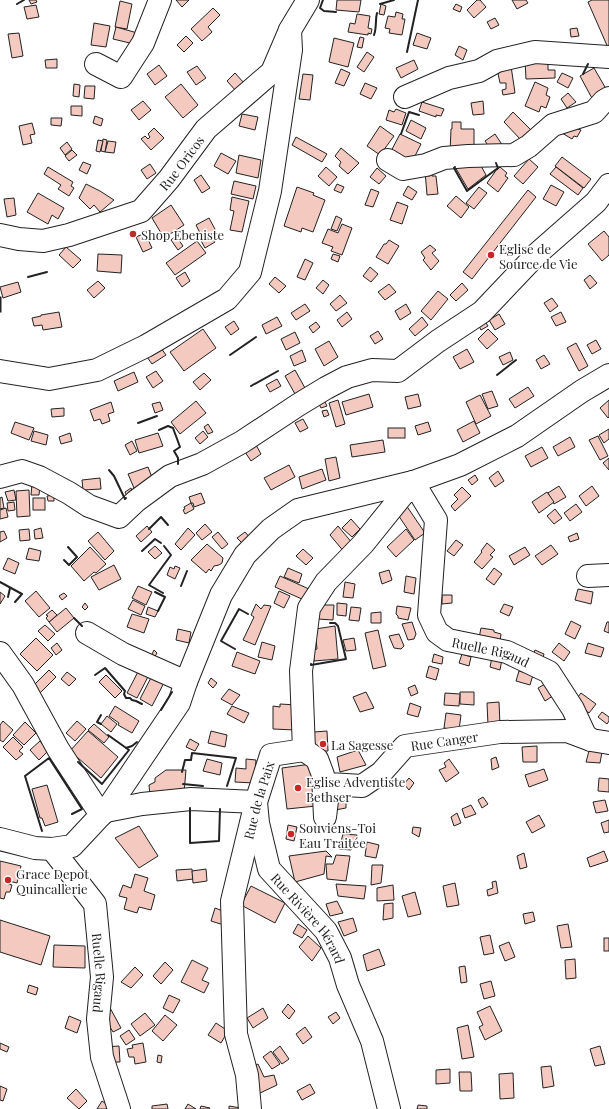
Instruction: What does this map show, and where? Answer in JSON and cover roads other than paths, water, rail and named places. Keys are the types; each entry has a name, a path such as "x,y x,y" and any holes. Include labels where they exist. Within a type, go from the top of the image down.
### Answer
{"street":[{"path":"96,64 121,78 143,43 160,0"},
{"name":"Rue Oricos","path":"0,235 19,239 43,241 68,235 141,211 169,179 206,129 272,72 290,30 308,0"},
{"path":"0,371 49,379 97,370 146,346 227,299 250,272 270,191 291,50 290,30"},
{"path":"405,97 449,78 479,71 497,61 535,52 609,56"},
{"path":"388,160 404,169 426,165 444,158 514,155 529,146 553,124 594,112 604,101 609,98"},
{"path":"0,477 22,471 39,476 89,506 119,517 136,501 170,476 202,464 242,442 326,388 348,377 372,370 398,371 438,341 482,312 538,253 596,202 609,185"},
{"path":"1,841 35,848 52,849 72,846 103,813 179,703 221,595 245,555 270,529 298,510 413,482 460,465 517,436 582,391 609,375"},
{"path":"304,750 302,671 309,608 326,582 363,544 413,482"},
{"name":"Ruelle Rigaud","path":"413,482 436,520 429,615 437,632 448,640 507,652 549,672 573,710 585,735 600,742"},
{"path":"588,576 609,575"},
{"path":"86,633 123,654 186,682"},
{"path":"0,653 23,685 58,749 103,813"},
{"name":"Rue Canger","path":"304,750 317,759 323,775 325,817 329,784 362,786 381,773 405,746 500,732 567,731 600,742"},
{"name":"Rue de la Paix","path":"250,1109 247,1075 236,1034 232,901 256,802 272,755 304,750"},
{"path":"103,813 142,804 191,799 256,802"},
{"name":"Rue Rivière Hérard","path":"256,802 258,823 269,868 326,931 340,958 348,985 372,1041 389,1109"},
{"name":"Ruelle Rigaud","path":"52,849 95,904 102,977 98,1019 101,1049 102,1057 119,1109"}],"place":[{"name":"Shop Ebeniste","path":"133,234"},
{"name":"Eglise de Source de Vie","path":"491,255"},
{"name":"La Sagesse","path":"323,744"},
{"name":"Eglise Adventiste Bethser","path":"298,788"},
{"name":"Souviens-Toi Eau Traitée","path":"291,834"},
{"name":"Grace Depot Quincallerie","path":"8,880"}]}
